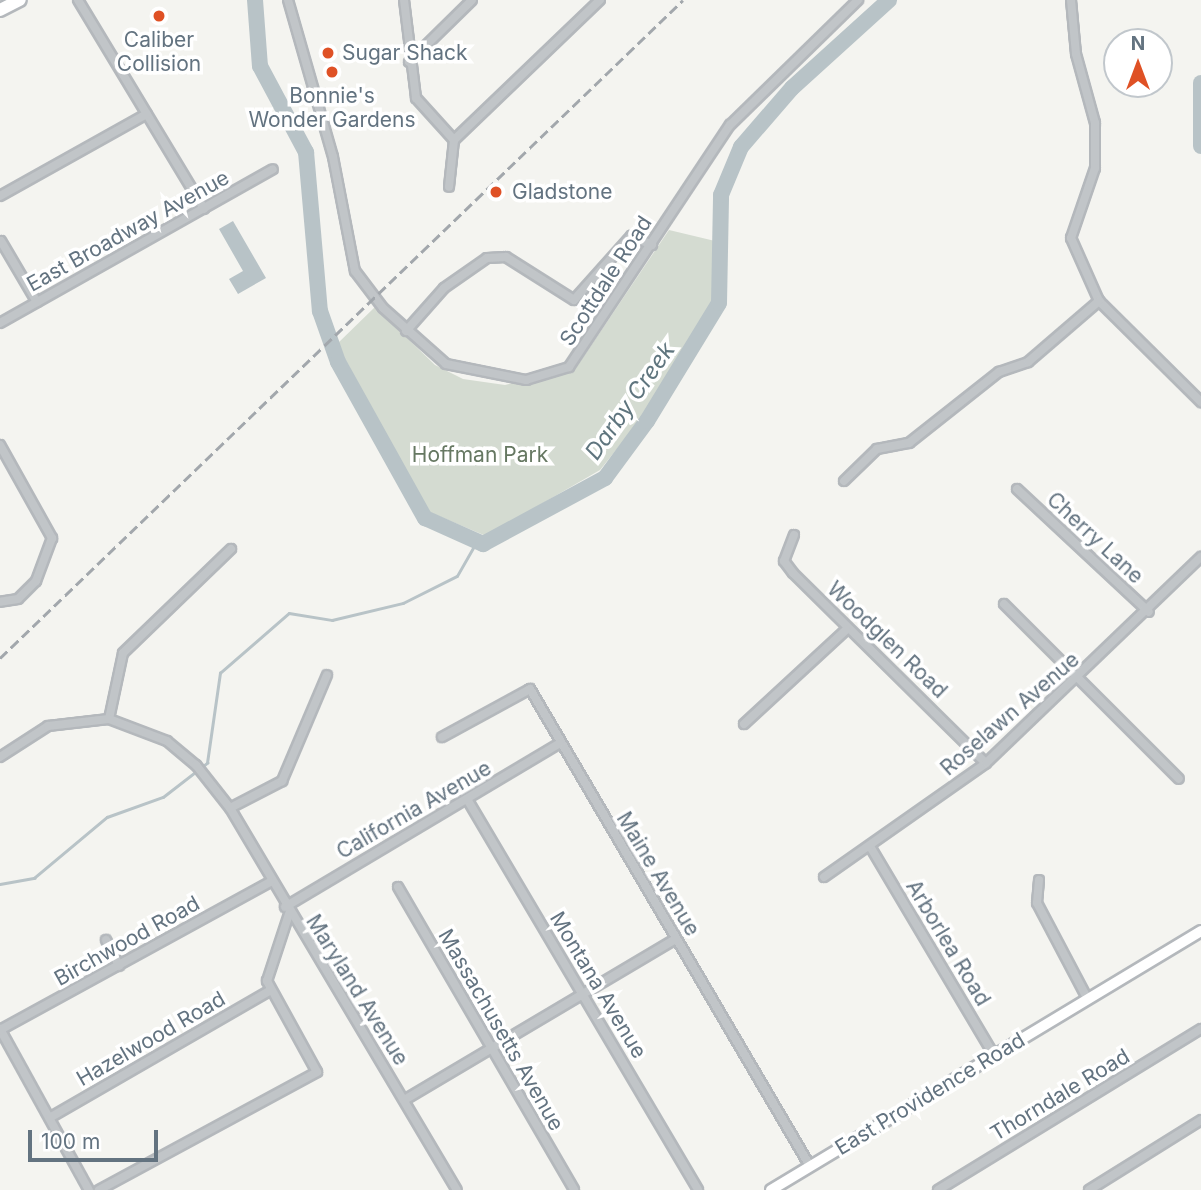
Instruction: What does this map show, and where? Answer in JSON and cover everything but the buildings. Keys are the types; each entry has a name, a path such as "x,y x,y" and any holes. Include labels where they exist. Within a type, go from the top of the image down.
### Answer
{"main road":[{"path":"0,10 20,0"}],"street":[{"path":"78,0 204,209"},
{"name":"Scottdale Road","path":"288,0 333,157 355,271 405,331 446,364 471,374 526,380 569,367 730,125 858,0"},
{"path":"404,0 409,62 416,98 454,140"},
{"path":"409,62 472,0"},
{"path":"449,187 454,140 600,0"},
{"path":"1071,0 1076,54 1096,123 1095,168 1070,239 1099,301 1201,402"},
{"path":"0,196 147,114"},
{"name":"East Broadway Avenue","path":"0,323 273,169"},
{"path":"405,331 444,288 487,258 501,254 543,283 574,300 631,236 652,245"},
{"path":"1,241 37,302"},
{"path":"844,481 877,449 909,443 999,372 1028,362 1099,301"},
{"path":"0,445 52,538 36,582 19,599 0,602"},
{"name":"Cherry Lane","path":"1017,489 1150,612"},
{"name":"Woodglen Road","path":"794,535 785,561 846,630 986,764"},
{"path":"0,757 48,726 109,719 123,653 231,549"},
{"name":"Roselawn Avenue","path":"824,877 870,848 986,764 1150,612 1201,557"},
{"path":"1004,604 1179,779"},
{"path":"744,724 846,630"},
{"path":"230,808 282,781 327,675"},
{"name":"Maine Avenue","path":"442,737 526,686 810,1166"},
{"name":"Maryland Avenue","path":"109,719 167,741 230,808 270,883 406,1099 457,1190"},
{"name":"California Avenue","path":"287,911 560,743"},
{"name":"Montana Avenue","path":"467,799 698,1190"},
{"name":"Arborlea Road","path":"870,848 995,1057"},
{"path":"1039,880 1037,903 1087,998"},
{"name":"Birchwood Road","path":"0,1030 270,883"},
{"name":"Massachusetts Avenue","path":"398,887 490,1050 574,1190"},
{"path":"99,1190 317,1072 270,991 267,968 287,911"},
{"name":"East Providence Road","path":"771,1190 1201,932"},
{"path":"406,1099 676,939"},
{"path":"106,940 119,966"},
{"name":"Hazelwood Road","path":"51,1117 270,991"},
{"name":"Thorndale Road","path":"938,1190 1201,1029"},
{"path":"0,1030 51,1117 89,1190"},
{"path":"1089,1190 1201,1120"}],"green space":[{"name":"Hoffman Park","path":"669,230 715,241 714,302 648,410 600,470 486,536 427,511 337,344 375,307 435,365 463,379 505,385 578,365"}],"shaded area":[{"path":"233,221 266,278 238,294 229,279 243,271 219,229"}],"waterway":[{"name":"Darby Creek","path":"255,0 260,66 306,152 320,311 338,362 425,518 483,544 605,478 647,421 719,303 721,195 741,147 792,88 889,0"},
{"name":"Darby Creek","path":"1201,83 1201,146"},
{"path":"0,884 34,878 107,817 163,797 207,763 220,673 289,613 332,620 403,603 457,576 477,541"}],"railway":[{"path":"0,658 683,0"}],"place":[{"name":"Caliber Collision","path":"159,16"},
{"name":"Sugar Shack","path":"328,53"},
{"name":"Bonnie's Wonder Gardens","path":"332,72"},
{"name":"Gladstone","path":"496,192"}]}
